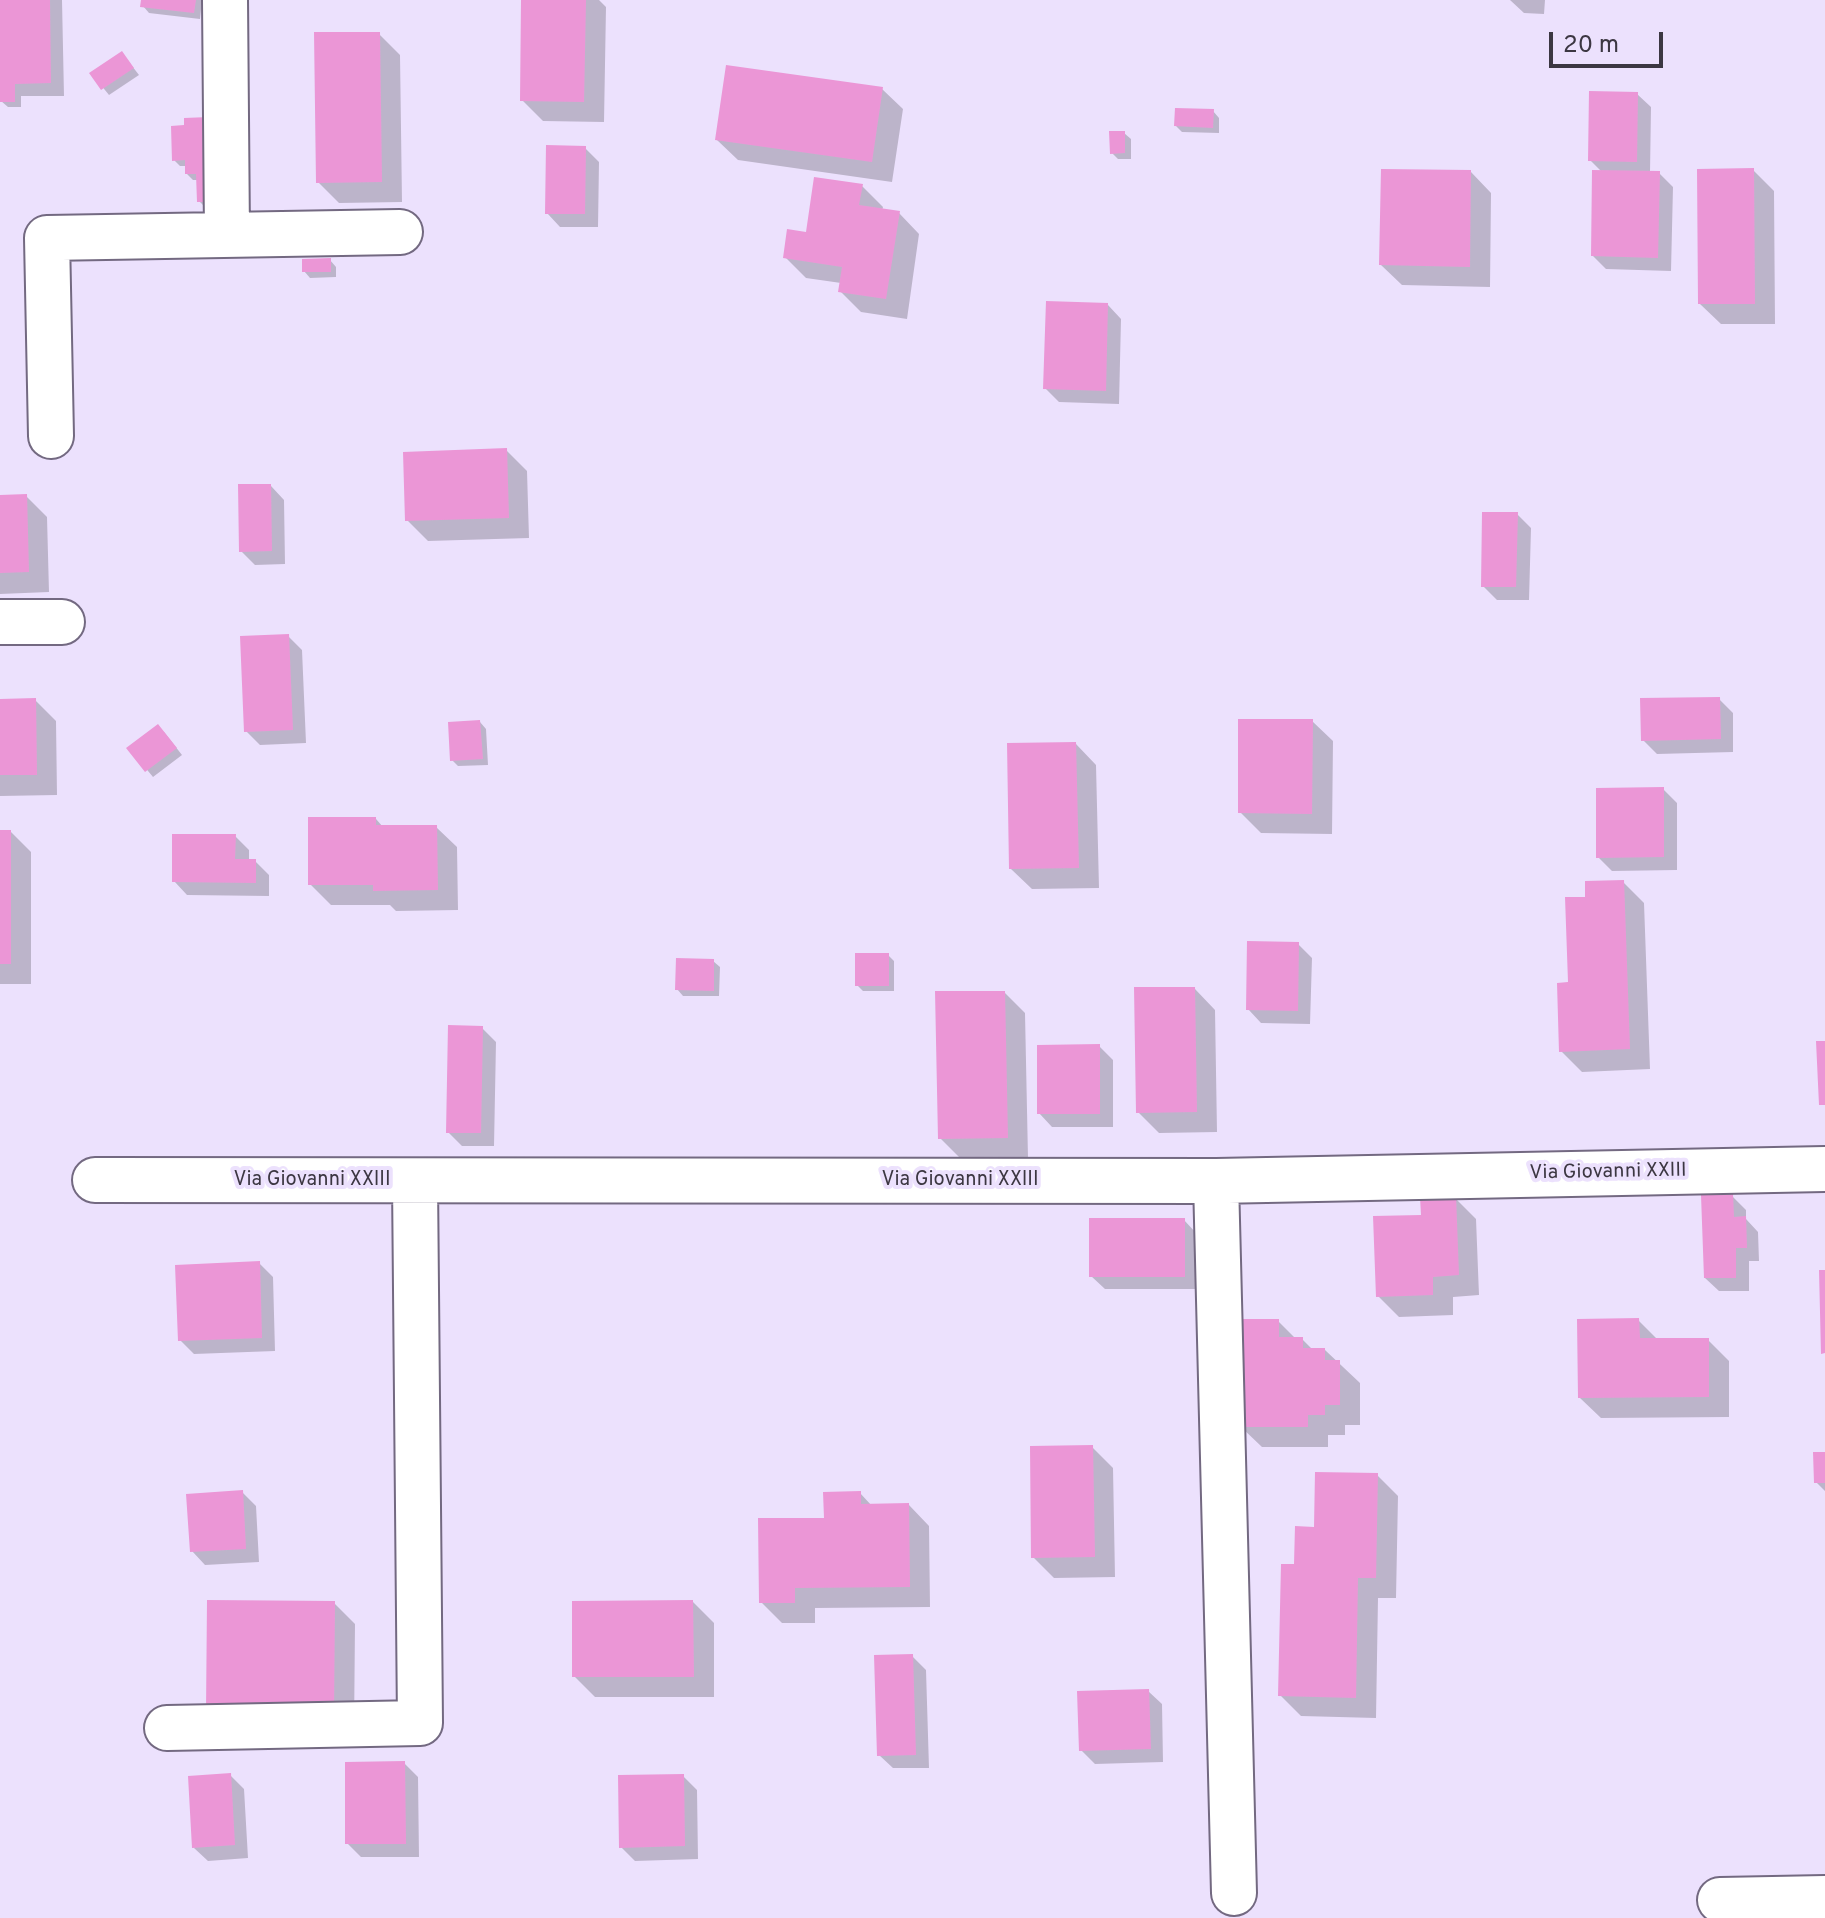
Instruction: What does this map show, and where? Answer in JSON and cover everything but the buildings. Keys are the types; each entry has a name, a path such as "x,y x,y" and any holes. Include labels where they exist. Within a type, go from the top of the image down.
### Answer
{"street":[{"path":"225,0 227,234"},
{"path":"51,436 47,238 400,232"},
{"path":"0,622 62,622"},
{"name":"Via Giovanni XXIII","path":"95,1180 1216,1181 1825,1169"},
{"path":"167,1728 420,1723 415,1181"},
{"path":"1216,1181 1234,1893"},
{"path":"1720,1900 1825,1898"}]}
